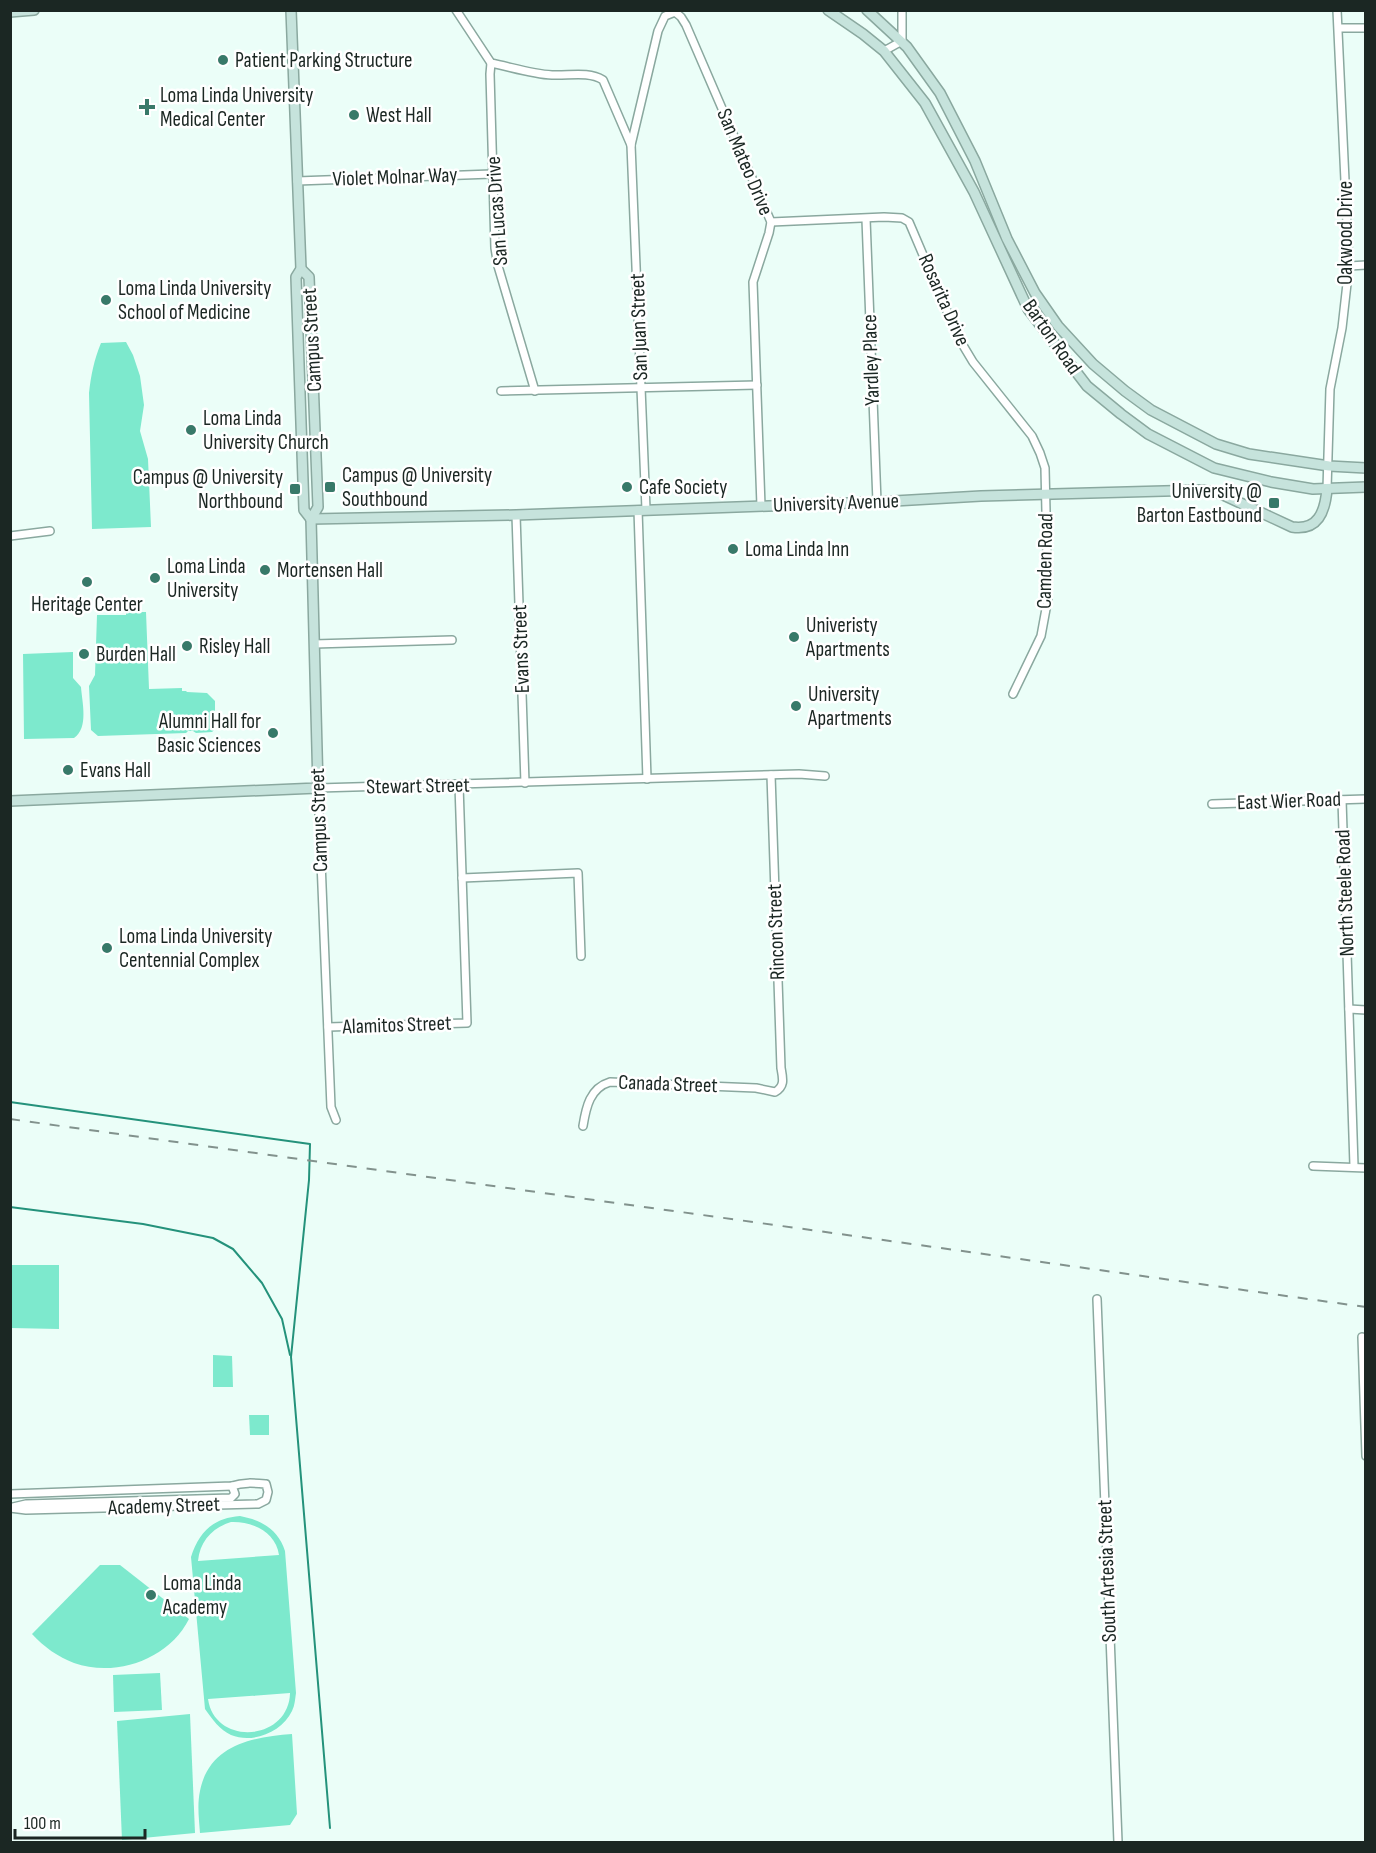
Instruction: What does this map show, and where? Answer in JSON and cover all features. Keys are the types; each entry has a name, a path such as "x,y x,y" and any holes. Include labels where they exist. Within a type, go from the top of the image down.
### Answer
{"street":[{"path":"10,12 34,10"},
{"name":"Campus Street","path":"291,10 301,269 296,277 304,510 311,519"},
{"path":"456,10 491,63"},
{"name":"Barton Road","path":"828,10 884,51 925,104 974,192 1028,309 1088,386 1148,434 1214,468 1272,483 1327,489 1365,487"},
{"name":"Barton Road","path":"867,10 902,41 940,93 975,160 1006,239 1035,293 1058,326 1093,364 1152,411 1216,444 1249,454 1329,466 1365,468"},
{"path":"884,51 902,41 902,10"},
{"name":"Oakwood Drive","path":"1327,489 1330,389 1342,328 1349,266 1337,10"},
{"name":"San Mateo Drive","path":"670,14 675,12 686,25 771,222 770,233 753,282 761,506"},
{"name":"San Juan Street","path":"647,779 641,388 631,145 658,31 665,16 670,14"},
{"path":"1339,28 1365,28"},
{"name":"San Juan Street","path":"491,63 551,75 574,74 598,77 603,80 631,145"},
{"name":"San Lucas Drive","path":"491,63 495,248 498,266 535,391"},
{"name":"Violet Molnar Way","path":"297,181 492,174"},
{"name":"Rosarita Drive","path":"771,222 902,218 909,222 958,337 973,362 1032,436 1045,468 1046,494"},
{"name":"Yardley Place","path":"866,219 877,502"},
{"path":"1349,266 1365,265"},
{"name":"Campus Street","path":"301,269 309,277 316,424 318,507 311,519 318,788 331,1107 336,1120"},
{"path":"501,391 757,385"},
{"name":"University Avenue","path":"311,519 516,515 1201,490 1219,493 1292,527 1302,529 1313,524 1321,516 1327,489"},
{"name":"Camden Road","path":"1013,694 1041,636 1048,598 1046,494"},
{"name":"Evans Street","path":"516,515 525,783"},
{"path":"10,536 50,531"},
{"path":"314,644 452,640"},
{"name":"Stewart Street","path":"10,801 318,788 771,775 825,776"},
{"name":"Rincon Street","path":"771,775 781,1068 784,1082 780,1089"},
{"path":"459,785 462,878 578,873 581,956"},
{"name":"East Wier Road","path":"1212,804 1365,799"},
{"name":"North Steele Road","path":"1342,800 1354,1166"},
{"name":"Alamitos Street","path":"328,1027 467,1023 462,878"},
{"path":"1349,1009 1365,1010"},
{"name":"Canada Street","path":"583,1126 591,1095 602,1084 610,1082 756,1088 774,1092 780,1089"},
{"path":"1313,1166 1365,1168"},
{"name":"South Artesia Street","path":"1097,1299 1118,1842"},
{"path":"1362,1337 1365,1456"},
{"name":"Academy Street","path":"10,1494 240,1484 266,1484 268,1492 266,1500 258,1504 26,1510 10,1508"},
{"name":"Academy Street","path":"10,1508 26,1504 231,1498 235,1494 232,1486"}],"green space":[{"path":"126,342 140,376 144,405 140,431 148,459 151,527 92,529 89,393 92,374 101,343"},
{"path":"126,612 146,612 149,689 182,688 182,691 187,692 207,693 215,701 215,729 212,732 188,731 186,733 98,736 91,730 89,686 95,675 97,615 126,615"},
{"path":"73,652 73,678 81,687 83,707 82,728 79,734 74,738 24,739 23,654"},
{"path":"11,1265 59,1265 59,1329 11,1328"},
{"path":"213,1355 232,1356 233,1387 213,1387"},
{"path":"249,1415 269,1415 269,1435 250,1435"},
{"path":"240,1516 262,1523 278,1537 285,1551 296,1693 294,1704 292,1711 281,1725 266,1734 248,1738 227,1733 216,1724 205,1709 191,1557 198,1540 208,1528 230,1517","holes":["231,1522 255,1526 268,1534 277,1547 279,1555 198,1561 201,1547 208,1536","290,1693 286,1709 278,1721 265,1729 251,1732 237,1731 224,1725 213,1714 208,1699"]},
{"path":"100,1565 120,1565 189,1619 168,1645 140,1662 107,1668 90,1667 62,1658 32,1634"},
{"path":"160,1673 162,1710 114,1712 113,1675"},
{"path":"190,1714 195,1833 122,1840 117,1721"},
{"path":"292,1734 297,1814 290,1825 200,1833 198,1807 200,1791 205,1775 213,1763 234,1746 262,1738"}],"waterway":[{"path":"10,1102 310,1144 309,1180 291,1357 330,1828"},
{"path":"10,1207 143,1224 213,1238 233,1249 262,1283 282,1319 290,1355"}],"railway":[{"path":"10,1119 1366,1307"}],"place":[{"name":"Patient Parking Structure","path":"223,60"},
{"name":"Loma Linda University Medical Center","path":"147,107"},
{"name":"West Hall","path":"354,115"},
{"name":"Loma Linda University School of Medicine","path":"106,300"},
{"name":"Loma Linda University Church","path":"191,430"},
{"name":"Campus @ University Southbound","path":"330,487"},
{"name":"Cafe Society","path":"627,487"},
{"name":"Campus @ University Northbound","path":"295,489"},
{"name":"University @ Barton Eastbound","path":"1274,503"},
{"name":"Loma Linda Inn","path":"733,549"},
{"name":"Mortensen Hall","path":"265,570"},
{"name":"Loma Linda University","path":"155,578"},
{"name":"Heritage Center","path":"87,582"},
{"name":"Univeristy Apartments","path":"794,637"},
{"name":"Risley Hall","path":"187,646"},
{"name":"Burden Hall","path":"84,654"},
{"name":"University Apartments","path":"796,706"},
{"name":"Alumni Hall for Basic Sciences","path":"273,733"},
{"name":"Evans Hall","path":"68,770"},
{"name":"Loma Linda University Centennial Complex","path":"107,948"},
{"name":"Loma Linda Academy","path":"151,1595"}]}
